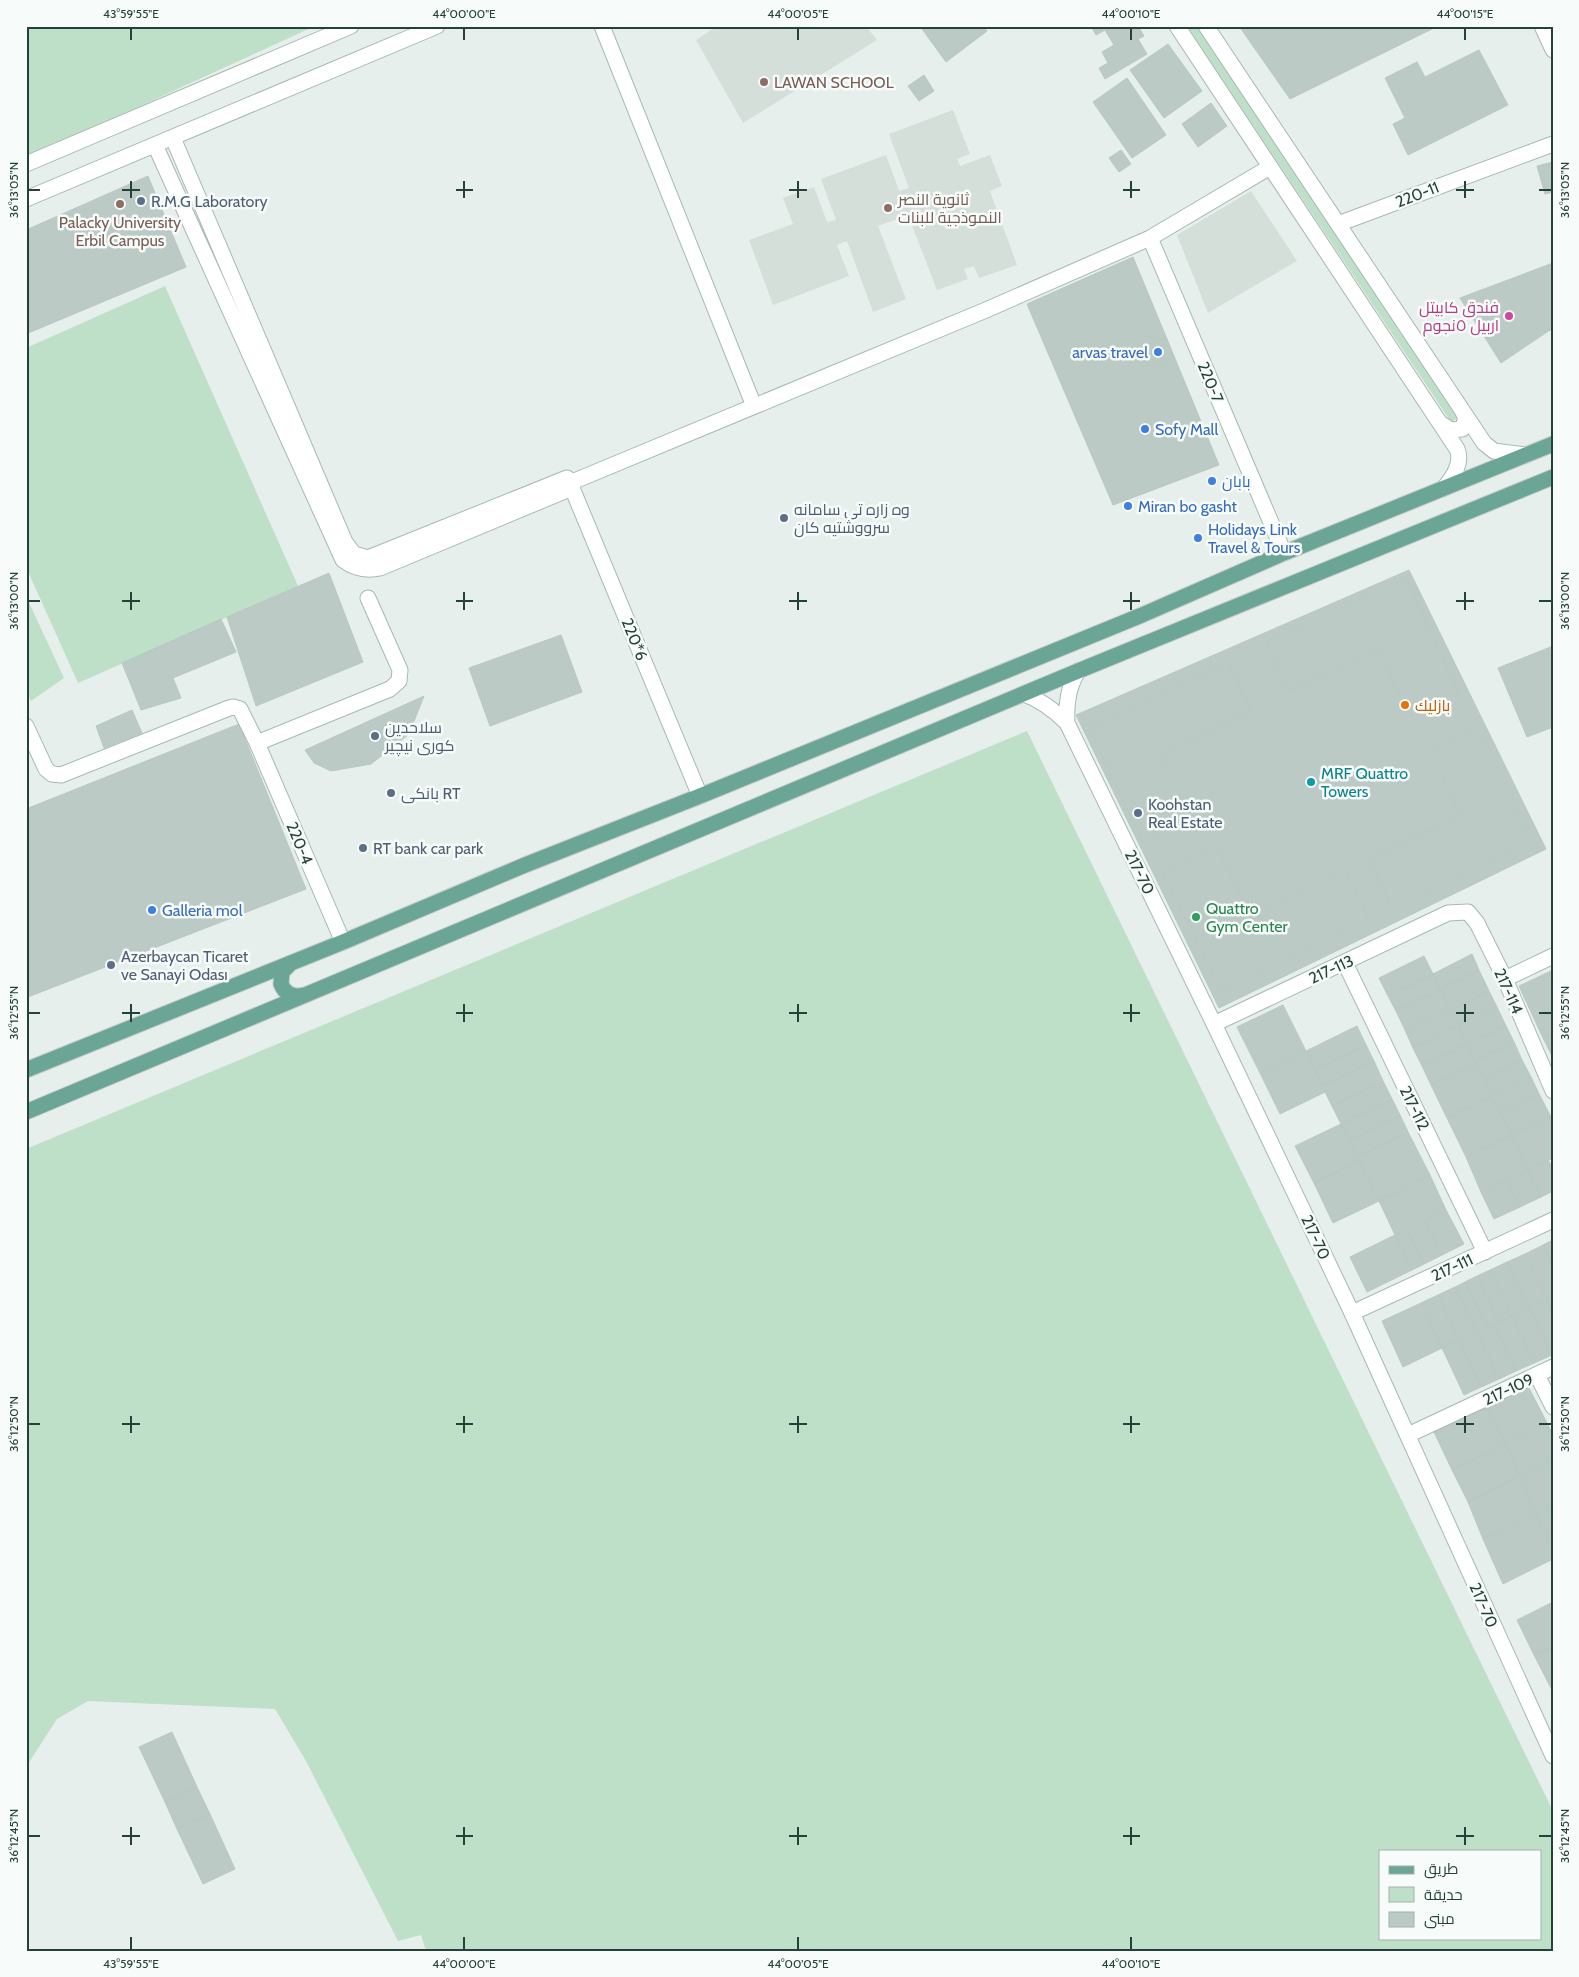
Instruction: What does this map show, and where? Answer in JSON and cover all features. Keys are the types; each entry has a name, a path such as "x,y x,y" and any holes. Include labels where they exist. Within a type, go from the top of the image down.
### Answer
{"main road":[{"path":"26,1070 290,964 534,862 1142,615 1284,553 1553,444"},
{"path":"26,1112 1078,671 1553,477"},
{"path":"290,964 282,972 280,984 288,994 294,996 306,995"}],"street":[{"path":"26,164 351,26"},
{"path":"26,199 437,26"},
{"path":"602,26 754,406"},
{"path":"1177,26 1440,423 1459,455 1456,469 1444,488"},
{"path":"1206,26 1484,443 1492,449 1526,455"},
{"path":"1542,26 1553,50"},
{"path":"174,138 345,542 351,552 361,557 372,558 570,482 986,310 1150,238 1270,167"},
{"name":"220-11","path":"1338,224 1553,144"},
{"path":"155,145 343,560 352,566 362,569 380,568 570,482"},
{"name":"220-7","path":"1150,238 1284,553"},
{"path":"1440,423 1451,430 1462,429 1466,419 1462,410"},
{"name":"220*6","path":"570,482 700,796"},
{"path":"257,743 390,689 399,681 400,670 368,598"},
{"name":"217-70","path":"1067,723 1066,708 1068,695 1071,683 1078,671"},
{"name":"217-70","path":"1024,694 1037,698 1067,723 1352,1313 1548,1732 1553,1756"},
{"name":"220-4","path":"26,726 46,769 56,776 233,707 240,709 257,743 342,942"},
{"name":"217-114","path":"1448,914 1468,912 1477,923 1505,979 1553,1091"},
{"name":"217-113","path":"1214,1024 1448,914"},
{"path":"1505,979 1553,956"},
{"name":"217-112","path":"1345,963 1484,1252"},
{"name":"217-111","path":"1352,1313 1553,1220"},
{"name":"217-109","path":"1408,1435 1553,1368"},
{"path":"1537,1375 1553,1407"}],"shaded area":[{"name":"LAWAN SCHOOL","path":"717,26 866,26 877,40 743,123 696,40"},
{"path":"953,110 970,154 957,159 960,166 990,155 1002,186 990,191 1017,265 979,278 974,266 964,269 968,279 937,290 908,215 878,226 906,299 873,312 847,241 837,245 849,276 773,305 749,240 793,224 783,198 814,187 827,222 836,220 821,179 886,155 899,191 909,188 889,134"},
{"path":"1251,191 1297,261 1208,313 1177,235"}],"green space":[{"path":"26,26 315,26 26,156"},
{"path":"1187,26 1197,26 1458,418 1451,422"},
{"path":"165,286 298,586 78,683 26,567 26,348"},
{"path":"26,596 64,678 31,701 26,691"},
{"path":"1027,731 1553,1811 1553,1951 426,1951 421,1935 398,1941 306,1761 275,1709 88,1701 57,1719 26,1767 26,1149"}],"building":[{"path":"920,26 983,26 987,31 946,62"},
{"path":"1091,26 1138,26 1144,36 1138,39 1147,54 1105,79 1099,68 1108,63 1102,52 1114,45 1105,30 1096,35"},
{"path":"1239,26 1438,26 1290,99"},
{"path":"1168,44 1202,91 1164,118 1130,70"},
{"path":"1479,50 1508,105 1408,155 1393,124 1405,118 1385,78 1417,62 1425,77"},
{"path":"924,75 934,91 919,101 908,86"},
{"path":"1127,78 1166,135 1132,158 1093,102"},
{"path":"1211,103 1227,126 1198,147 1182,124"},
{"path":"1121,150 1131,164 1119,172 1109,158"},
{"path":"1553,162 1553,192 1545,194 1537,166"},
{"path":"148,176 186,267 26,334 26,230"},
{"path":"1133,257 1219,465 1113,505 1027,304"},
{"path":"1553,263 1553,333 1550,330 1501,363 1460,298"},
{"name":"arvas travel","path":"1166,337 1174,357 1149,367 1141,347"},
{"name":"MRF Quattro Towers","path":"1409,570 1546,849 1219,1008 1076,715"},
{"path":"329,573 363,662 256,706 227,617"},
{"path":"1407,579 1459,695 1409,717 1379,650 1288,691 1266,641"},
{"path":"221,619 236,652 173,678 181,698 141,710 122,663"},
{"path":"561,635 582,692 490,726 469,668"},
{"path":"1553,646 1553,727 1527,737 1498,668"},
{"path":"1228,662 1251,711 1161,754 1192,820 1143,843 1089,728"},
{"path":"424,696 409,734 371,764 331,771 314,763 305,750"},
{"path":"132,710 142,733 104,748 96,726"},
{"path":"239,724 306,889 28,997 26,993 26,809"},
{"path":"1479,727 1532,843 1392,907 1369,858 1460,816 1430,750"},
{"path":"1216,846 1250,915 1344,869 1369,919 1221,991 1162,872"},
{"path":"1472,954 1479,970 1441,989 1433,974"},
{"path":"1424,956 1433,974 1388,996 1379,978"},
{"path":"1479,970 1489,991 1451,1010 1441,989"},
{"path":"1553,970 1553,1033 1543,1038 1519,986"},
{"path":"1433,974 1441,989 1396,1011 1388,996"},
{"path":"1441,989 1450,1009 1405,1030 1396,1011"},
{"path":"1489,991 1497,1007 1458,1025 1451,1010"},
{"path":"1283,1005 1306,1051 1260,1073 1237,1027"},
{"path":"1497,1007 1506,1026 1467,1044 1458,1025"},
{"path":"1450,1009 1458,1025 1413,1048 1405,1030"},
{"path":"1458,1025 1467,1044 1422,1066 1413,1048"},
{"path":"1357,1026 1366,1045 1315,1070 1306,1051"},
{"path":"1506,1026 1514,1042 1475,1061 1467,1044"},
{"path":"1553,1033 1553,1058 1543,1038"},
{"path":"1514,1042 1522,1060 1484,1079 1475,1061"},
{"path":"1467,1044 1476,1063 1431,1085 1422,1066"},
{"path":"1366,1045 1374,1061 1322,1086 1315,1070"},
{"path":"1306,1051 1325,1092 1280,1114 1260,1073"},
{"path":"1522,1060 1531,1077 1492,1096 1484,1079"},
{"path":"1374,1061 1383,1081 1332,1106 1322,1086"},
{"path":"1476,1063 1492,1096 1447,1118 1431,1085"},
{"path":"1531,1077 1539,1094 1500,1113 1492,1096"},
{"path":"1383,1081 1392,1099 1341,1124 1332,1106"},
{"path":"1539,1094 1551,1117 1512,1135 1500,1113"},
{"path":"1492,1096 1512,1135 1466,1157 1447,1118"},
{"path":"1392,1099 1400,1115 1349,1141 1341,1124"},
{"path":"1400,1115 1408,1132 1357,1157 1349,1141"},
{"path":"1551,1117 1553,1121 1553,1158 1528,1170 1512,1135"},
{"path":"1341,1124 1359,1161 1314,1183 1295,1146"},
{"path":"1408,1132 1430,1175 1379,1201 1357,1157"},
{"path":"1512,1135 1528,1170 1481,1192 1466,1157"},
{"path":"1548,1160 1553,1169 1553,1191 1541,1197 1528,1170"},
{"path":"1359,1161 1379,1201 1333,1223 1314,1183"},
{"path":"1528,1170 1541,1197 1520,1207 1507,1180"},
{"path":"1430,1175 1446,1210 1395,1235 1379,1201"},
{"path":"1507,1180 1520,1207 1494,1219 1481,1192"},
{"path":"1446,1210 1464,1244 1442,1255 1425,1221"},
{"path":"1425,1221 1442,1255 1424,1264 1407,1230"},
{"path":"1407,1230 1424,1264 1412,1270 1395,1235"},
{"path":"1395,1235 1412,1270 1367,1292 1350,1257"},
{"path":"1553,1240 1553,1267 1543,1245"},
{"path":"1543,1245 1553,1267 1553,1296 1547,1299 1525,1254"},
{"path":"1525,1254 1547,1299 1529,1307 1507,1262"},
{"path":"1507,1262 1529,1307 1512,1316 1490,1270"},
{"path":"1490,1270 1512,1316 1499,1322 1477,1276"},
{"path":"1477,1276 1499,1322 1487,1327 1465,1282"},
{"path":"1465,1282 1487,1327 1477,1332 1455,1287"},
{"path":"1455,1287 1477,1332 1459,1340 1438,1295"},
{"path":"1438,1295 1459,1340 1442,1348 1421,1303"},
{"path":"1553,1296 1553,1312 1547,1299"},
{"path":"1547,1299 1553,1312 1552,1355 1529,1307"},
{"path":"1421,1303 1442,1348 1403,1367 1382,1321"},
{"path":"1529,1307 1552,1355 1534,1363 1512,1316"},
{"path":"1512,1316 1534,1363 1516,1371 1494,1324"},
{"path":"1494,1324 1516,1371 1499,1379 1477,1332"},
{"path":"1477,1332 1499,1379 1481,1387 1459,1340"},
{"path":"1459,1340 1481,1387 1464,1395 1442,1348"},
{"path":"1528,1386 1547,1423 1506,1444 1486,1407"},
{"path":"1486,1407 1506,1444 1452,1470 1434,1432"},
{"path":"1547,1423 1553,1435 1553,1460 1520,1476 1506,1444"},
{"path":"1506,1444 1520,1476 1468,1502 1452,1470"},
{"path":"1553,1460 1553,1506 1536,1514 1520,1476"},
{"path":"1520,1476 1536,1514 1483,1539 1468,1502"},
{"path":"1553,1506 1553,1551 1536,1514"},
{"path":"1536,1514 1553,1551 1553,1559 1503,1584 1483,1539"},
{"path":"1553,1602 1553,1646 1534,1655 1517,1620"},
{"path":"1553,1646 1553,1692 1534,1655"},
{"path":"172,1732 197,1787 165,1802 139,1747"},
{"path":"197,1787 210,1814 177,1829 165,1802"},
{"path":"210,1814 235,1869 203,1884 177,1829"}],"place":[{"name":"LAWAN SCHOOL","path":"764,82"},
{"name":"R.M.G Laboratory","path":"141,201"},
{"name":"Palacky University Erbil Campus","path":"120,204"},
{"name":"ثانوية النصر النموذجية للبنات","path":"888,208"},
{"name":"فندق كابيتل اربيل ٥نجوم","path":"1509,316"},
{"name":"arvas travel","path":"1158,352"},
{"name":"Sofy Mall","path":"1145,429"},
{"name":"بابان","path":"1212,481"},
{"name":"Miran bo gasht","path":"1128,506"},
{"name":"وه زاره تى سامانه سرووشتيه كان","path":"784,518"},
{"name":"Holidays Link Travel & Tours","path":"1198,538"},
{"name":"بازليك","path":"1405,705"},
{"name":"سلاحدین كوری نیچیر","path":"375,736"},
{"name":"MRF Quattro Towers","path":"1311,782"},
{"name":"بانكی RT","path":"391,793"},
{"name":"Koohstan Real Estate","path":"1138,813"},
{"name":"RT bank car park","path":"363,848"},
{"name":"Galleria mol","path":"152,910"},
{"name":"Quattro Gym Center","path":"1196,917"},
{"name":"Azerbaycan Ticaret ve Sanayi Odası","path":"111,965"}]}
